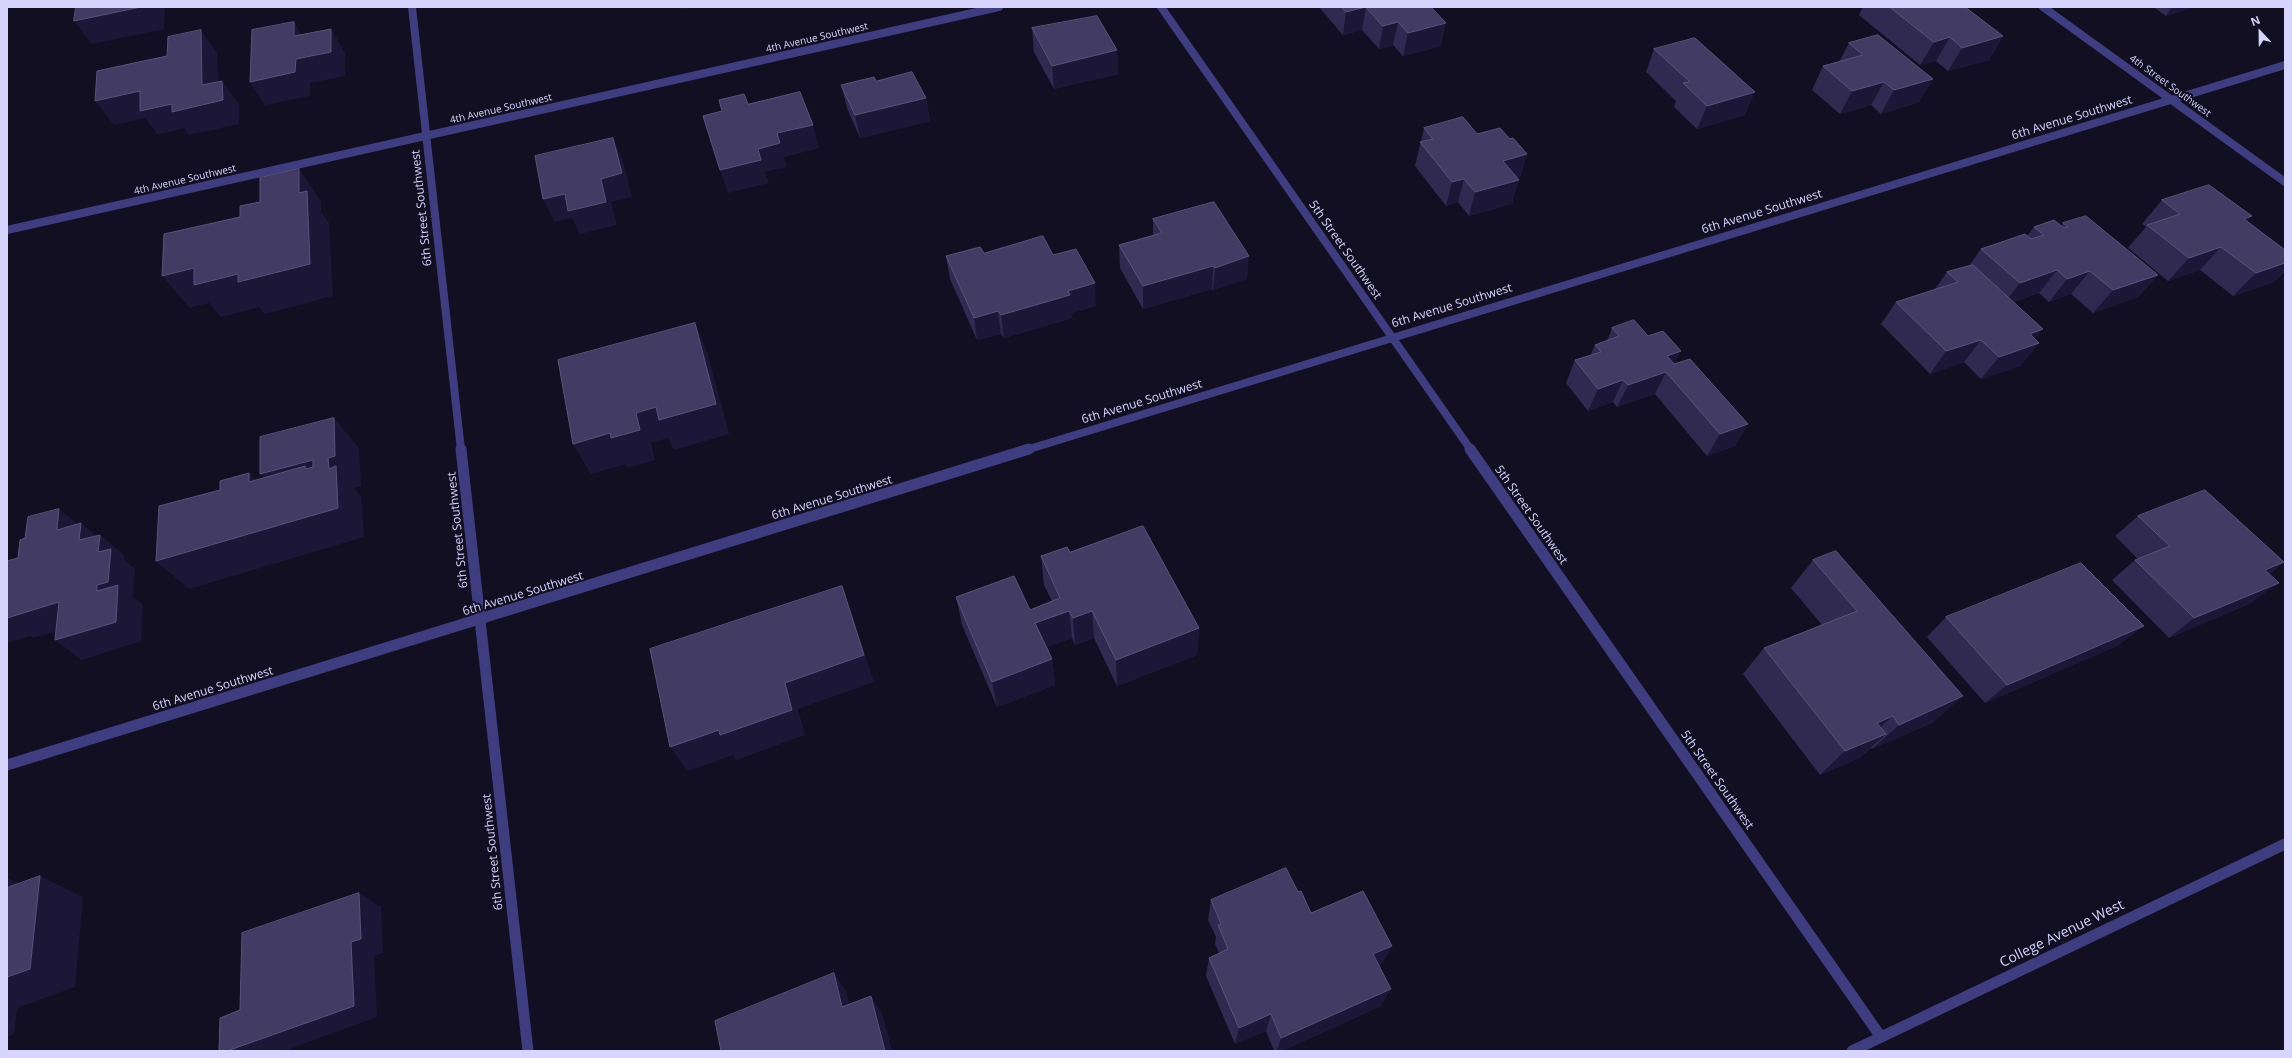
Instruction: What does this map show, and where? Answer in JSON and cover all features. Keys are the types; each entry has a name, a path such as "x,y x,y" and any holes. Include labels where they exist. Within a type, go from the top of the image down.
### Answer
{"street":[{"name":"6th Street Southwest","path":"412,7 528,1051"},
{"name":"4th Avenue Southwest","path":"7,230 999,7"},
{"name":"5th Street Southwest","path":"1161,7 1882,1037"},
{"name":"4th Street Southwest","path":"2043,7 2285,182"},
{"name":"6th Avenue Southwest","path":"7,765 1391,337 2285,65"},
{"name":"College Avenue West","path":"1852,1051 2285,844"}],"building":[{"path":"76,7 141,7 74,21"},
{"path":"1342,7 1366,7 1346,12"},
{"path":"1366,7 1431,7 1446,23 1408,33 1398,22 1383,26"},
{"path":"1890,7 1965,7 2003,36 1962,48 1950,37 1934,42"},
{"path":"1097,16 1117,50 1052,66 1032,28"},
{"path":"294,22 294,36 331,29 331,52 296,59 295,72 250,82 252,30"},
{"path":"201,30 202,85 222,81 223,100 172,112 172,104 140,111 140,91 95,101 97,71 167,56 168,37"},
{"path":"1878,35 1933,79 1894,90 1884,82 1852,91 1823,66 1863,55 1849,43"},
{"path":"1695,38 1755,92 1707,106 1683,83 1690,82 1654,49"},
{"path":"912,72 926,98 855,115 841,85 874,77 876,81"},
{"path":"800,92 813,125 777,133 780,143 758,149 761,160 720,170 703,116 722,111 719,100 744,94 748,104"},
{"path":"1463,117 1477,134 1500,128 1510,139 1513,138 1527,154 1503,161 1519,180 1475,192 1464,179 1452,182 1420,142 1433,139 1424,128"},
{"path":"613,138 622,173 601,179 606,202 568,211 565,194 543,199 535,156"},
{"path":"299,169 299,193 307,191 310,264 238,282 238,274 194,285 194,268 162,276 164,234 240,217 240,206 260,202 260,178"},
{"path":"2209,185 2252,216 2244,219 2285,250 2285,263 2256,273 2221,247 2189,258 2147,225 2180,214 2162,200"},
{"path":"1214,202 1249,256 1215,268 1213,266 1143,286 1119,245 1162,233 1153,219"},
{"path":"2086,216 2158,275 2113,290 2090,271 2067,279 2057,270 2020,283 1981,249 2025,234 2031,239 2044,235 2034,227 2054,220 2064,228 2068,227 2063,223"},
{"path":"1043,236 1053,255 1076,249 1095,283 1068,291 1070,295 1001,315 998,311 974,318 946,256 980,247 984,253"},
{"path":"1973,265 2043,329 2030,334 2039,343 1999,357 1981,340 1946,351 1896,302 1958,282 1947,272"},
{"path":"1634,320 1648,336 1663,331 1681,351 1667,356 1674,364 1690,359 1748,424 1720,434 1666,372 1628,385 1623,380 1598,389 1575,360 1601,352 1595,345 1619,336 1612,328"},
{"path":"695,323 716,404 659,420 656,407 636,413 640,430 611,438 610,433 573,444 558,360"},
{"path":"334,418 335,456 328,458 329,469 336,466 338,508 156,561 159,506 220,490 220,481 249,473 249,482 305,466 306,469 313,467 313,460 260,474 260,437"},
{"path":"2205,490 2284,562 2265,570 2279,583 2194,618 2135,560 2170,546 2138,516"},
{"path":"59,509 57,530 81,523 79,540 100,535 98,552 111,549 108,582 97,585 97,591 118,585 116,622 55,640 59,602 7,618 7,561 18,558 20,540 25,538 28,517"},
{"path":"1143,526 1199,628 1116,660 1092,611 1073,618 1069,611 1035,623 1052,659 992,682 956,597 1014,576 1030,610 1060,598 1041,556 1067,547 1070,552"},
{"path":"1836,551 1963,696 1899,725 1893,716 1877,723 1886,734 1845,751 1764,648 1857,611 1813,560"},
{"path":"2081,563 2144,626 2007,685 1946,617"},
{"path":"842,586 864,655 785,683 792,710 720,735 719,730 670,747 650,649"},
{"path":"1286,868 1298,892 1301,891 1311,913 1363,891 1392,946 1373,954 1391,989 1281,1038 1271,1014 1239,1028 1209,958 1228,949 1218,925 1221,924 1211,900"},
{"path":"40,876 30,969 7,977 7,888"},
{"path":"359,893 361,939 351,942 354,1006 227,1051 219,1051 220,1018 240,1010 242,933"},
{"path":"834,973 842,1007 871,996 885,1051 721,1051 715,1021"}]}
